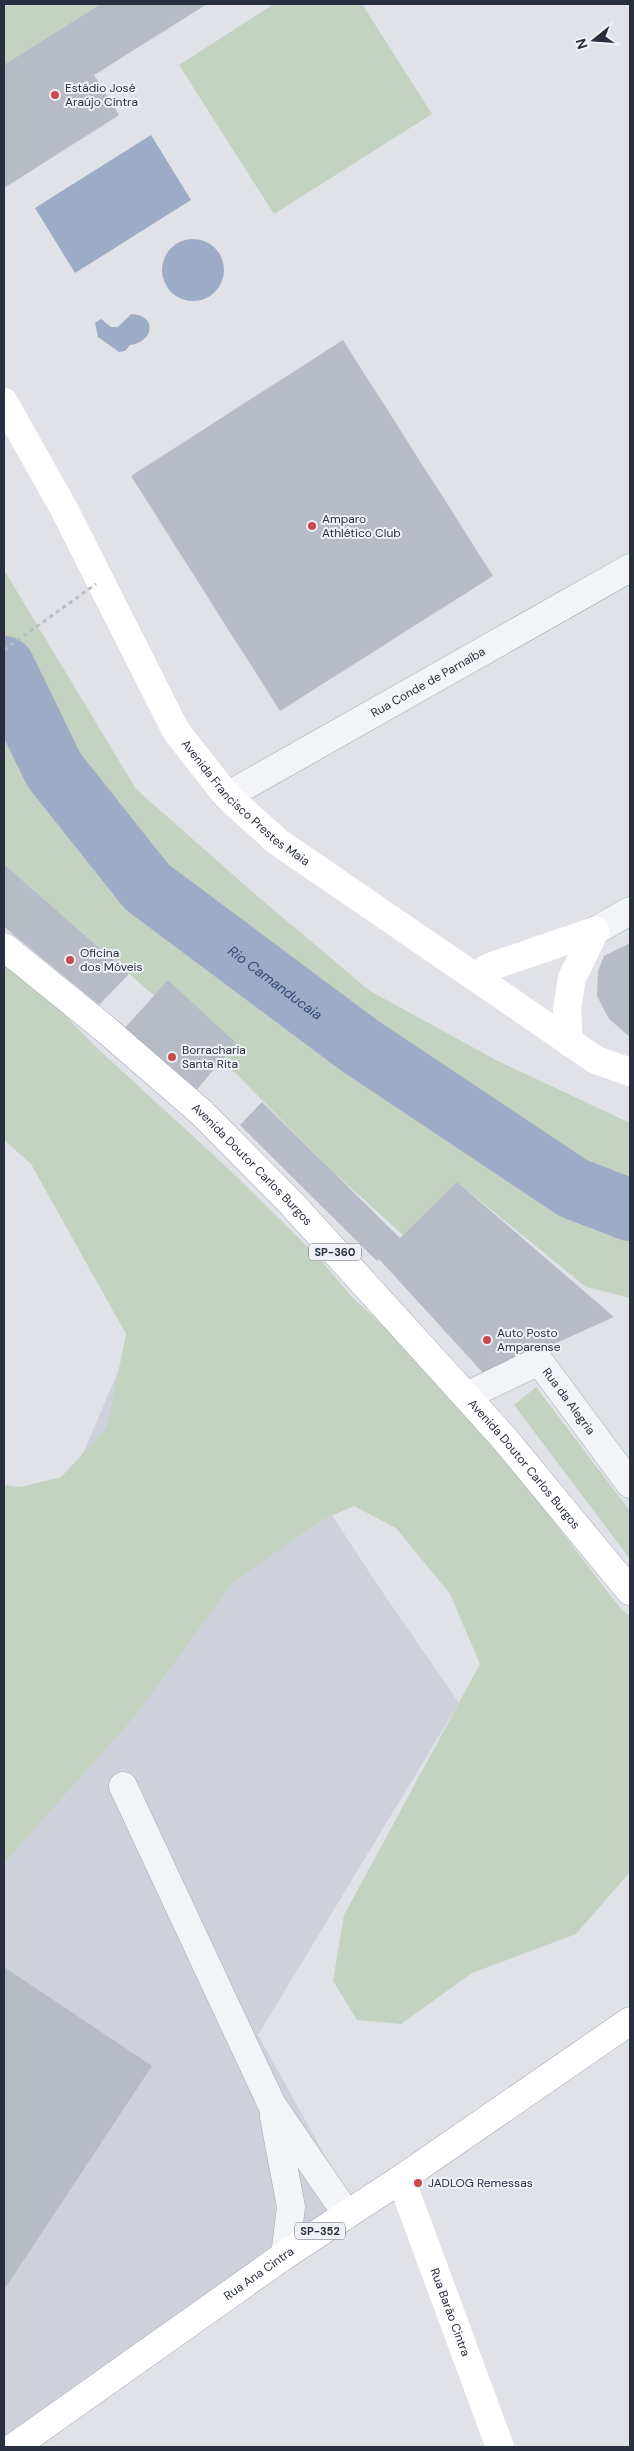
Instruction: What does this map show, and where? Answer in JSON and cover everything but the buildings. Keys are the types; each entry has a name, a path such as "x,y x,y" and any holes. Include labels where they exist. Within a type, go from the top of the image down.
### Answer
{"main road":[{"name":"Avenida Francisco Prestes Maia","path":"4,402 64,509 176,731 227,796 278,842 569,1042 596,1060 630,1072"},
{"path":"474,976 492,966 594,931"},
{"path":"569,1042 567,1009 572,978 594,931"},
{"name":"Avenida Doutor Carlos Burgos","path":"4,948 104,1028 202,1113 292,1204 503,1437 630,1591"},
{"name":"Rua Ana Cintra","path":"14,2447 285,2255 346,2213 401,2179 630,2021"},
{"name":"Rua Barão Cintra","path":"401,2179 500,2447"}],"street":[{"name":"Rua Conde de Parnaíba","path":"227,796 630,568"},
{"path":"594,931 630,911"},
{"name":"Rua da Alegria","path":"466,1396 539,1361 630,1484"},
{"path":"124,1786 272,2105 346,2213"},
{"path":"272,2105 291,2207 285,2255"}],"path":[{"path":"4,650 96,584"}],"shaded area":[{"path":"119,1369 293,1456 379,1587 459,1703 258,2035 354,2208 4,2445 4,1542 44,1545"}],"green space":[{"name":"Estádio José Araújo Cintra","path":"4,4 207,4 94,75 119,115 4,188"},
{"path":"274,4 362,4 432,114 274,214 179,65"},
{"path":"4,570 136,789 256,895 370,991 498,1061 630,1123 630,1298 586,1287 457,1182 403,1235 330,1169 191,1028 4,864"},
{"path":"4,953 96,1047 233,1173 320,1259 352,1297 438,1377 482,1428 620,1608 630,1616 630,1872 576,1934 472,1973 401,2024 357,2020 333,1981 344,1915 480,1664 450,1594 396,1528 354,1506 322,1520 234,1581 135,1716 4,1863 4,1485 21,1487 61,1477 107,1428 126,1334 31,1164 4,1140"},
{"path":"536,1387 630,1511 630,1559 514,1405"}],"water":[{"path":"151,135 191,200 75,273 35,208"},
{"path":"193,239 205,242 215,248 221,258 224,270 221,282 215,292 205,298 193,301 181,298 171,292 165,282 162,270 165,258 171,248 181,242"},
{"path":"131,314 140,315 149,323 150,329 144,339 130,345 125,351 119,352 98,337 95,323 101,319 111,327 118,327"}],"waterway":[{"name":"Rio Camanducaia","path":"4,667 54,770 147,887 360,1046 573,1188 630,1210"}],"place":[{"name":"Estádio José Araújo Cintra","path":"55,95"},
{"name":"Amparo Athlético Club","path":"312,526"},
{"name":"Oficina dos Móveis","path":"70,960"},
{"name":"Borracharia Santa Rita","path":"172,1057"},
{"name":"Auto Posto Amparense","path":"487,1340"},
{"name":"JADLOG Remessas","path":"418,2183"}]}
